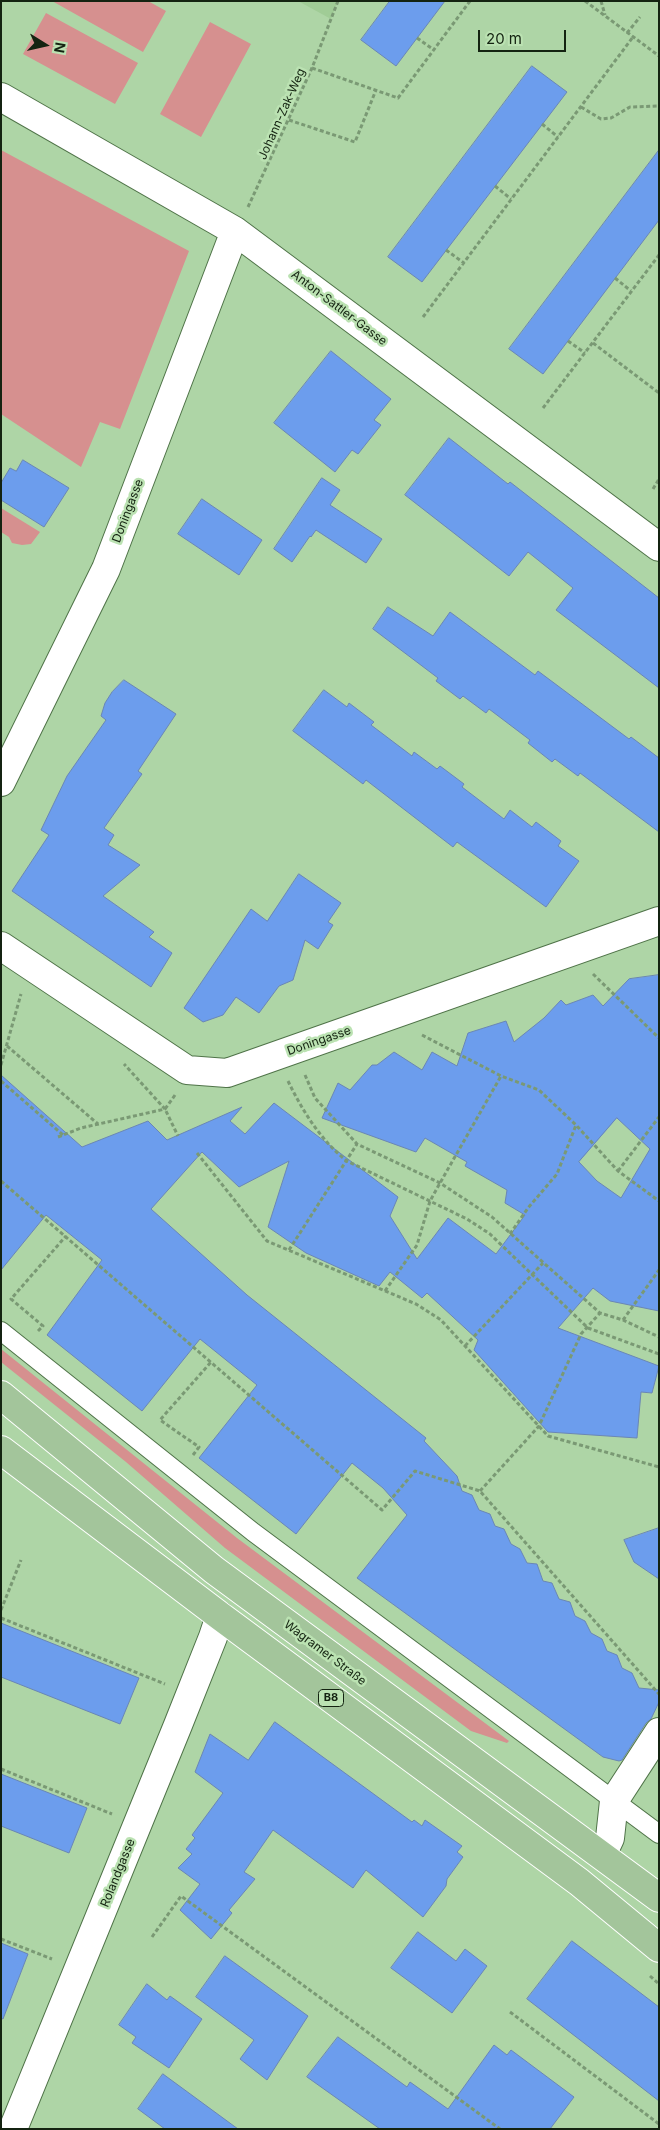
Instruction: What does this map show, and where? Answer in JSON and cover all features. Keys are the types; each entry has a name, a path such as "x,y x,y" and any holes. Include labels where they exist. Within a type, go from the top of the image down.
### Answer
{"main road":[{"name":"Wagramer Straße","path":"1,1395 214,1570 659,1898"},
{"name":"B8","path":"1,1450 220,1616 579,1882 659,1948"}],"street":[{"name":"Anton-Sattler-Gasse","path":"1,97 235,231 659,547"},
{"name":"Doningasse","path":"1,782 106,568 235,231"},
{"name":"Doningasse","path":"1,946 188,1070 227,1073 659,920"},
{"name":"Rolandgasse","path":"13,2129 138,1824 220,1616"},
{"path":"602,1855 610,1838 614,1801 659,1732"}],"lane":[{"path":"1,1331 253,1532 659,1834"}],"path":[{"name":"Johann-Zak-Weg","path":"235,231 254,196 289,120 338,1"},
{"path":"312,68 398,98 470,1"},
{"path":"585,1 659,56"},
{"path":"601,1 605,16"},
{"path":"627,33 640,17"},
{"path":"423,317 633,37"},
{"path":"417,38 434,50"},
{"path":"289,120 355,142 376,90"},
{"path":"581,106 601,119 611,118 630,107 659,106"},
{"path":"542,124 558,137"},
{"path":"495,186 512,199"},
{"path":"446,250 464,263"},
{"path":"544,408 659,256"},
{"path":"615,278 632,291"},
{"path":"568,341 585,354"},
{"path":"593,343 659,393"},
{"path":"653,489 659,479"},
{"path":"572,951 659,1038"},
{"path":"1,1065 30,965"},
{"path":"386,1017 500,1076 539,1090 576,1125 618,1171 659,1200"},
{"path":"7,1046 99,1124"},
{"path":"286,1052 315,1098 357,1144 440,1183 492,1217 600,1313 623,1320 659,1337"},
{"path":"286,1052 283,1070 300,1107 338,1154 347,1161 467,1219 490,1234 588,1328 659,1354"},
{"path":"120,1057 165,1109 178,1136"},
{"path":"385,1291 417,1245 430,1202 500,1076"},
{"path":"1,1080 63,1135"},
{"path":"58,1138 81,1128 165,1109 180,1087"},
{"path":"618,1171 659,1117"},
{"path":"510,1234 528,1208 556,1174 576,1125"},
{"path":"289,1250 357,1144"},
{"path":"197,1153 267,1240 416,1304 441,1320 548,1436 659,1466"},
{"path":"1,1181 382,1510 414,1471 480,1491 659,1694"},
{"path":"38,1332 43,1326 11,1298 66,1236"},
{"path":"465,1346 543,1263"},
{"path":"623,1320 659,1270"},
{"path":"480,1491 539,1426 581,1334 600,1313"},
{"path":"191,1457 199,1448 160,1420 211,1362"},
{"path":"1,1610 21,1560"},
{"path":"1,1618 190,1694"},
{"path":"1,1769 138,1824"},
{"path":"152,1937 181,1896 500,2129"},
{"path":"1,1939 79,1970"},
{"path":"510,2012 659,2124"}],"shaded area":[{"path":"52,1 148,1 166,11 143,52"},
{"path":"298,1 338,1 331,19"},
{"path":"46,13 138,63 115,104 23,54"},
{"path":"210,22 251,44 201,137 160,114"},
{"path":"1,150 189,251 120,429 100,422 81,467 1,414"},
{"path":"1,508 40,532 31,544 12,543 9,537 1,532"},
{"path":"1,1349 237,1538 509,1741 507,1743 471,1731 225,1548 126,1462 1,1362"}],"building":[{"path":"390,1 445,1 396,66 361,40"},
{"path":"532,66 567,92 422,282 388,257"},
{"path":"659,150 659,220 543,374 509,349"},
{"path":"331,351 391,399 374,420 381,425 358,454 352,450 335,472 274,423"},
{"path":"449,438 508,484 510,482 659,598 659,688 556,610 573,588 528,552 509,576 405,495"},
{"path":"23,460 69,488 44,527 1,500 1,483 10,468 16,471"},
{"path":"322,478 340,490 330,505 382,539 366,563 316,530 292,562 274,549"},
{"path":"202,499 262,540 239,575 178,534"},
{"path":"388,607 433,636 450,612 535,675 538,671 629,739 631,737 659,758 659,832 580,773 578,776 555,759 552,762 528,743 530,740 489,709 486,713 463,696 460,699 436,681 438,678 373,629"},
{"path":"124,680 176,714 138,771 142,774 104,828 114,835 108,845 140,865 103,896 154,932 149,937 172,953 151,987 12,891 49,835 41,830 67,776 106,720 101,716 105,703 112,692"},
{"path":"324,690 347,707 349,703 374,722 371,725 412,756 414,752 437,769 440,766 464,784 462,787 504,819 510,810 532,827 536,822 561,841 558,846 579,861 546,907 457,842 453,847 366,780 363,784 293,731"},
{"path":"299,874 341,903 328,922 333,925 318,949 305,940 293,980 279,986 259,1013 236,997 223,1015 203,1022 184,1008 251,909 267,921"},
{"path":"659,975 659,1311 610,1301 593,1288 558,1328 659,1366 652,1393 641,1392 637,1438 548,1432 474,1350 478,1340 427,1293 422,1298 390,1272 379,1286 306,1253 268,1227 289,1161 239,1187 202,1152 151,1209 247,1295 426,1438 424,1441 457,1476 462,1491 472,1495 479,1510 490,1514 495,1526 504,1529 511,1544 520,1549 527,1563 537,1564 543,1581 552,1583 559,1599 570,1602 575,1616 585,1621 591,1633 602,1639 607,1651 617,1655 622,1668 632,1673 639,1688 659,1690 659,1702 651,1719 646,1723 622,1760 619,1761 603,1757 357,1578 407,1515 383,1488 352,1463 296,1534 199,1458 257,1385 200,1339 142,1411 47,1335 102,1260 46,1215 1,1270 1,1075 82,1147 148,1121 167,1140 242,1107 230,1121 245,1134 274,1103 398,1197 390,1216 417,1259 448,1218 496,1254 525,1215 505,1203 507,1190 465,1166 467,1162 425,1138 416,1152 322,1118 338,1083 350,1090 372,1065 377,1065 394,1052 422,1070 432,1052 457,1066 468,1033 506,1021 514,1042 544,1018 561,1000 566,1005 593,995 603,1006 629,979","holes":["617,1118 650,1149 621,1198 597,1181 579,1162"]},
{"path":"659,1528 659,1579 634,1562 624,1540"},
{"path":"1,1623 139,1678 120,1724 1,1677"},
{"path":"275,1722 412,1822 414,1820 422,1826 425,1820 462,1846 457,1852 463,1857 447,1879 446,1886 423,1917 366,1870 353,1888 273,1830 244,1872 255,1879 229,1910 232,1913 211,1939 180,1910 200,1884 178,1868 192,1854 186,1849 195,1838 192,1835 223,1793 195,1772 210,1734 248,1760"},
{"path":"1,1774 87,1808 69,1853 1,1826"},
{"path":"418,1932 456,1961 465,1949 487,1966 452,2013 391,1968"},
{"path":"572,1941 659,2007 659,2101 527,1999"},
{"path":"1,1943 28,1954 3,2019 1,2018"},
{"path":"225,1956 308,2016 267,2080 240,2059 254,2040 196,1997"},
{"path":"147,1984 167,2000 170,1996 202,2019 169,2068 132,2043 136,2037 119,2025"},
{"path":"338,2037 407,2087 410,2082 448,2109 494,2045 507,2055 511,2050 574,2097 550,2129 380,2129 307,2077"},
{"path":"163,2074 238,2129 165,2129 138,2109"}]}
